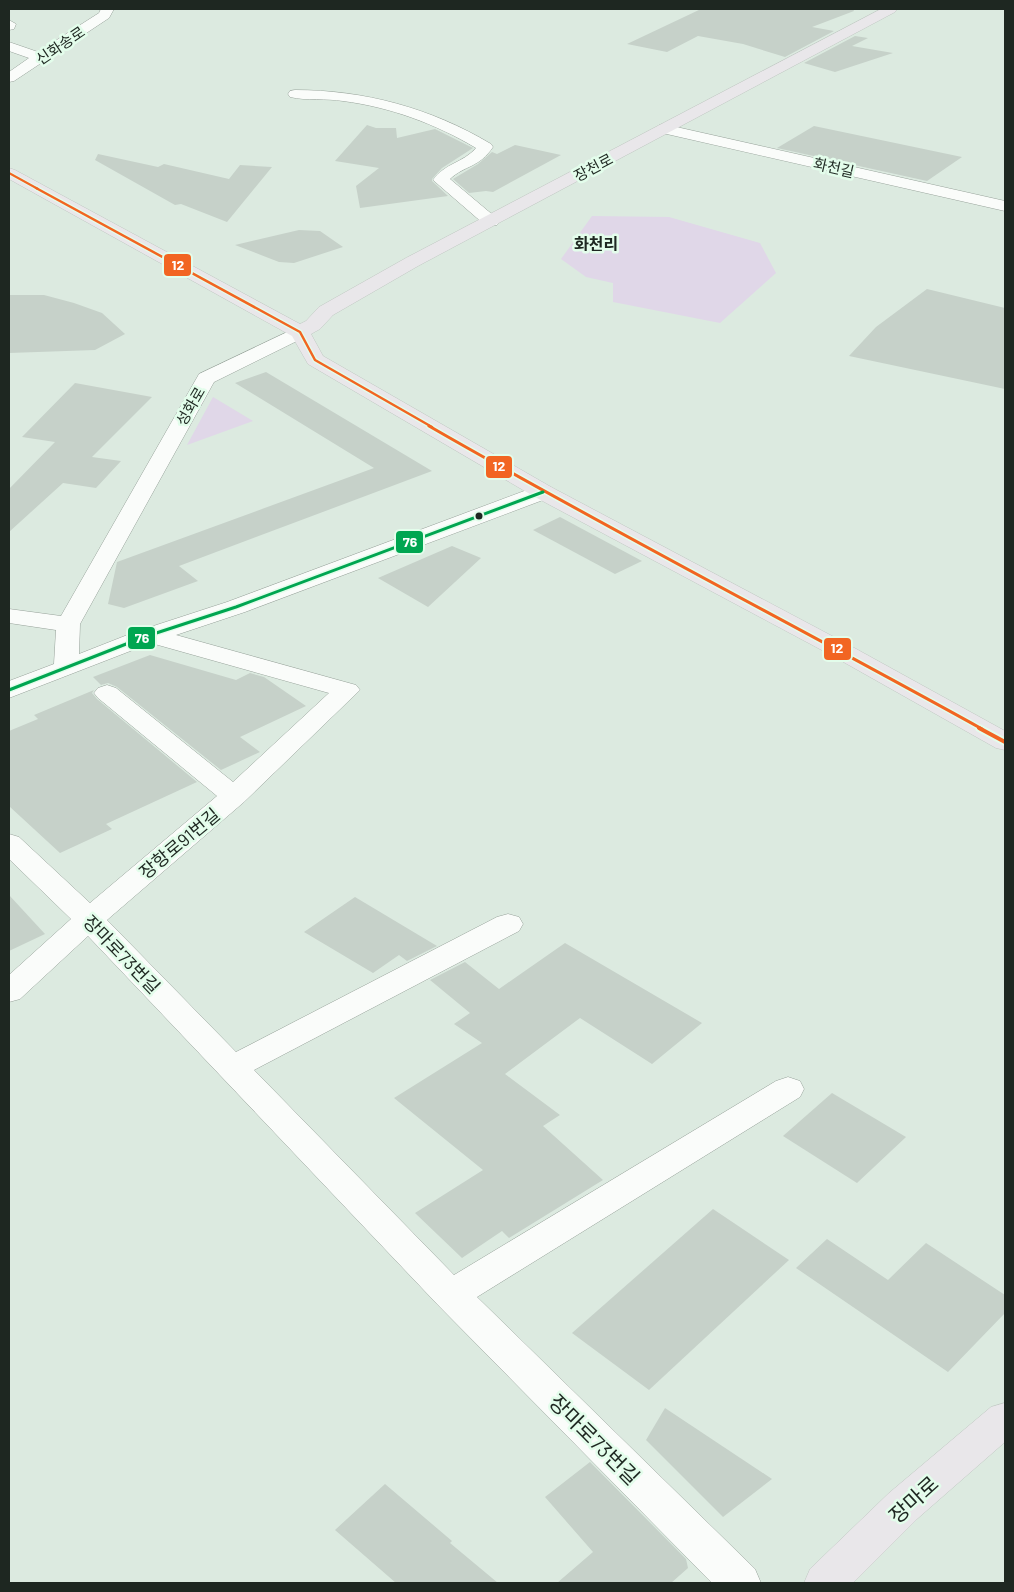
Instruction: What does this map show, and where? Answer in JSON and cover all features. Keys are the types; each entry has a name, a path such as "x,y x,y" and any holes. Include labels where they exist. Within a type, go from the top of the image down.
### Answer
{"main road":[{"name":"장천로","path":"300,332 313,325 326,311 412,262 890,9"},
{"path":"9,173 300,332 315,360 543,492 832,646 1005,742"},
{"name":"장마로","path":"825,1583 903,1506 1005,1419"}],"street":[{"name":"신화송로","path":"9,78 104,16 107,9"},
{"path":"9,46 41,58"},
{"path":"295,94 349,97 398,109 439,123 479,143 485,147 480,157 445,174 441,180 491,221"},
{"name":"화천길","path":"663,129 1005,206"},
{"name":"성화로","path":"68,624 206,378 300,332"},
{"path":"9,690 66,666 150,635 236,607 543,492"},
{"path":"9,616 68,624 66,666"},
{"name":"장항로91번길","path":"9,992 89,919 234,796 347,690 150,635"},
{"path":"107,693 234,796"},
{"name":"장마로73번길","path":"9,843 89,919 451,1295 740,1583"},
{"path":"232,1068 508,924"},
{"path":"451,1295 788,1089"}],"shaded area":[{"path":"592,216 669,217 760,243 776,273 720,323 613,302 613,283 586,277 561,259"},
{"path":"213,397 253,421 187,445"}],"building":[{"path":"701,9 853,9 854,11 812,27 834,31 785,57 743,44 698,36 667,52 627,44"},
{"path":"855,36 868,38 852,46 893,53 835,72 804,63"},
{"path":"367,125 376,128 396,128 397,138 435,129 473,148 442,168 432,179 448,196 360,208 356,186 379,168 335,161"},
{"path":"814,126 962,157 927,181 777,148"},
{"path":"515,145 561,155 493,192 469,193 453,179 478,164 492,152 497,154"},
{"path":"98,154 158,167 164,164 229,179 240,165 272,167 227,222 181,204 175,205 95,160"},
{"path":"299,230 320,231 343,247 294,263 279,262 235,245"},
{"path":"927,289 1005,308 1005,389 849,356 876,327"},
{"path":"9,295 44,295 74,303 102,313 125,334 95,350 9,353"},
{"path":"266,372 432,471 179,566 198,581 124,608 108,604 117,562 374,468 235,383"},
{"path":"75,383 152,397 92,457 121,461 96,488 63,483 9,532 9,489 55,442 22,437"},
{"path":"560,517 642,561 615,574 533,530"},
{"path":"452,546 481,558 428,607 378,578"},
{"path":"150,655 236,680 250,673 264,677 306,706 240,737 260,752 221,770 117,687 108,683 101,685 93,677"},
{"path":"94,690 92,693 97,699 197,782 106,824 112,829 60,853 9,806 9,731 38,719 34,715"},
{"path":"9,895 45,934 9,951"},
{"path":"355,897 437,946 407,961 399,955 373,973 304,932"},
{"path":"565,943 702,1023 652,1064 580,1018 505,1074 560,1115 543,1126 603,1180 509,1238 502,1231 462,1258 415,1213 483,1170 394,1098 482,1043 454,1024 470,1013 430,980 465,962 499,989"},
{"path":"832,1093 906,1137 857,1183 783,1136"},
{"path":"713,1209 789,1260 649,1390 572,1333"},
{"path":"827,1239 888,1280 926,1243 1005,1295 1005,1313 948,1372 796,1268"},
{"path":"665,1408 772,1479 723,1517 646,1440"},
{"path":"590,1462 686,1559 688,1568 671,1583 557,1583 593,1552 545,1497"},
{"path":"385,1484 452,1541 450,1543 498,1583 396,1583 335,1530"}],"transit line":[{"name":"12","path":"9,173 300,332 315,360 543,492 840,650 1005,742"},
{"name":"76","path":"9,690 144,637 236,607 543,492"}],"district":[{"name":"화천리","path":"596,243"}]}
